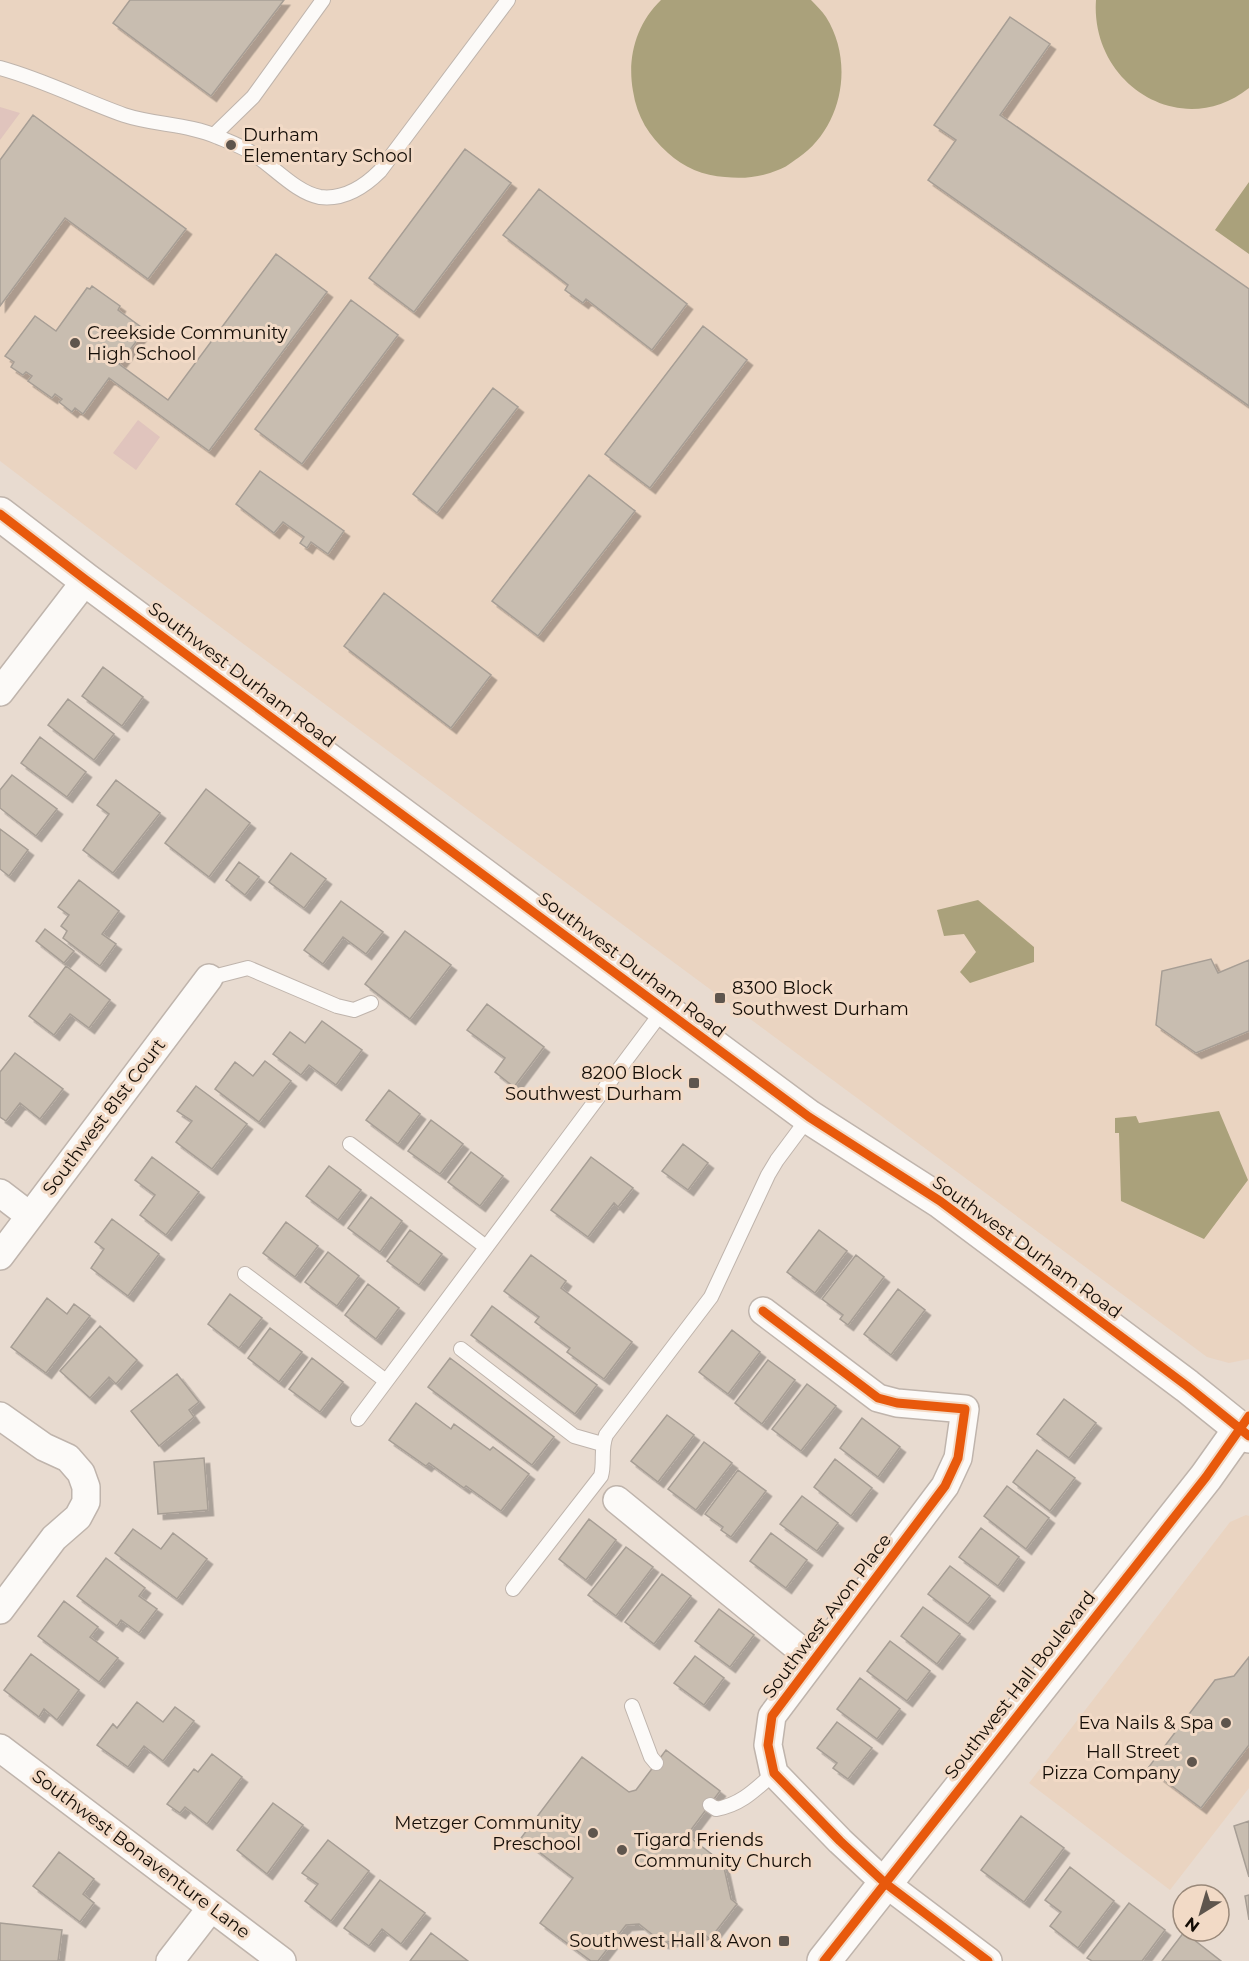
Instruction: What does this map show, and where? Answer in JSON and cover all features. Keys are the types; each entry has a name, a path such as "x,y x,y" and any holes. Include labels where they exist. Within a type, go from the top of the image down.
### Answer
{"main road":[{"name":"Southwest Durham Road","path":"0,514 809,1117 940,1201 1177,1379 1246,1427"},
{"name":"Southwest Hall Boulevard","path":"824,1961 1246,1427"}],"street":[{"path":"0,693 86,580"},
{"name":"Southwest 81st Court","path":"0,1256 209,978"},
{"path":"0,1193 30,1216"},
{"name":"Southwest Avon Place","path":"764,1311 878,1398 890,1402 965,1409 958,1458 945,1486 772,1716 768,1744 774,1773"},
{"path":"0,1416 44,1447 68,1458 81,1473 86,1487 86,1502 78,1517 54,1538 0,1610"},
{"path":"617,1500 813,1660"},
{"name":"Southwest Bonaventure Lane","path":"0,1748 282,1961"},
{"path":"774,1773 840,1841 885,1883 988,1961"},
{"path":"171,1961 211,1908"}],"lane":[{"path":"214,135 253,96 323,0"},
{"path":"0,68 58,87 125,115 214,135 253,153 280,172 294,186 311,195 322,197 355,191 367,184 380,171 508,0"},
{"path":"209,978 248,968 336,1006 354,1010 371,1003"},
{"path":"358,1419 664,1009"},
{"path":"513,1589 601,1476 604,1466 602,1444 606,1435 711,1297 768,1175 809,1117"},
{"path":"350,1144 486,1246"},
{"path":"245,1274 386,1381"},
{"path":"461,1349 574,1436 602,1444"},
{"path":"632,1706 651,1757 656,1763"},
{"path":"710,1805 716,1809 730,1807 747,1797 774,1773"}],"shaded area":[{"path":"0,0 1249,0 1249,1359 1229,1363 1207,1357 145,571 0,461"},
{"path":"661,0 811,0 826,17 835,35 840,54 841,74 834,112 825,130 813,145 781,169 759,176 739,178 709,175 694,170 680,163 661,147 650,133 637,109 631,66 635,42 645,20"},
{"path":"1096,0 1249,0 1249,88 1223,103 1196,109 1169,106 1145,96 1124,79 1108,57 1098,30"},
{"path":"0,107 20,113 0,140"},
{"path":"1249,182 1249,254 1215,230"},
{"path":"138,420 160,437 136,470 113,453"},
{"path":"978,900 1034,947 1034,962 970,983 960,972 976,952 964,934 944,936 937,910"},
{"path":"1219,1111 1248,1180 1204,1239 1121,1201 1119,1133 1115,1133 1115,1118 1136,1116 1139,1123"},
{"path":"1246,1515 1249,1516 1249,1788 1175,1883 1171,1883 1170,1890 1029,1783 1230,1522"}],"building":[{"path":"130,0 284,0 211,96 113,23"},
{"path":"1010,17 1050,44 1000,115 1249,289 1249,406 928,180 956,140 934,125"},
{"path":"33,115 186,229 148,279 65,218 0,306 0,160"},
{"path":"465,149 511,183 414,312 369,278"},
{"path":"539,189 687,304 652,350 586,299 583,303 565,290 568,285 503,235"},
{"name":"Creekside Community High School","path":"276,254 327,292 209,451 109,378 83,414 75,408 72,412 59,402 62,399 55,394 52,398 28,381 32,376 26,372 23,375 11,367 14,362 5,356 35,316 56,331 87,288 90,289 92,286 120,306 118,310 145,330 119,364 168,400"},
{"path":"351,300 398,335 302,464 255,429"},
{"path":"703,326 747,360 650,488 605,454"},
{"path":"493,388 518,407 437,513 413,494"},
{"path":"260,471 344,531 328,554 311,542 307,548 300,543 304,537 283,522 274,533 236,504"},
{"path":"589,475 635,511 538,636 492,601"},
{"path":"384,593 491,675 451,728 344,646"},
{"path":"103,667 143,697 122,726 82,696"},
{"path":"68,699 114,734 94,760 48,725"},
{"path":"40,737 86,772 67,797 21,763"},
{"path":"12,775 57,809 36,836 0,808 0,790"},
{"path":"116,780 160,813 113,873 83,850 109,814 97,805"},
{"path":"206,789 250,823 209,877 165,843"},
{"path":"0,829 28,850 9,876 0,869"},
{"path":"291,853 326,879 304,908 269,882"},
{"path":"239,862 259,877 245,895 226,880"},
{"path":"79,880 119,911 102,934 116,944 100,966 63,938 67,931 61,926 69,915 58,907"},
{"path":"341,901 383,932 366,954 343,937 323,964 304,950"},
{"path":"45,929 74,951 64,963 36,941"},
{"path":"405,931 451,965 410,1019 365,984"},
{"path":"1211,959 1218,973 1249,960 1249,1031 1196,1053 1156,1025 1162,971"},
{"path":"66,966 110,1000 89,1028 70,1014 54,1035 29,1016"},
{"path":"487,1004 544,1047 514,1087 495,1072 505,1058 467,1030"},
{"path":"322,1021 362,1050 336,1085 309,1065 301,1075 273,1054 290,1032 305,1043"},
{"path":"15,1053 63,1089 40,1119 20,1103 6,1121 0,1117 0,1072"},
{"path":"265,1061 291,1081 259,1122 215,1089 235,1062 253,1076"},
{"path":"196,1086 247,1124 212,1169 176,1142 192,1121 177,1111"},
{"path":"389,1090 420,1114 398,1144 366,1120"},
{"path":"431,1120 463,1144 440,1174 408,1151"},
{"path":"683,1144 708,1163 688,1190 662,1171"},
{"path":"471,1152 503,1176 480,1206 448,1182"},
{"path":"152,1157 199,1192 166,1235 140,1215 155,1195 135,1180"},
{"path":"591,1157 633,1188 618,1207 614,1203 588,1237 551,1210"},
{"path":"329,1166 361,1190 338,1220 306,1196"},
{"path":"371,1197 402,1221 380,1252 348,1228"},
{"path":"112,1219 159,1254 128,1296 91,1268 104,1249 95,1242"},
{"path":"286,1222 318,1246 295,1277 263,1253"},
{"path":"410,1230 442,1254 419,1285 387,1261"},
{"path":"819,1230 847,1251 815,1293 787,1272"},
{"path":"328,1252 359,1276 337,1306 305,1282"},
{"path":"531,1255 566,1281 561,1288 632,1342 604,1379 567,1352 570,1348 535,1322 539,1317 504,1291"},
{"path":"856,1255 884,1277 848,1325 840,1319 843,1315 822,1299"},
{"path":"368,1284 399,1308 376,1339 345,1315"},
{"path":"898,1289 925,1310 891,1355 864,1334"},
{"path":"230,1294 262,1318 239,1348 208,1324"},
{"path":"47,1298 67,1314 74,1304 90,1316 46,1373 11,1347"},
{"path":"492,1306 597,1385 575,1414 471,1335"},
{"path":"100,1326 137,1360 116,1384 109,1377 90,1398 60,1371"},
{"path":"270,1328 302,1352 279,1382 248,1358"},
{"path":"732,1330 760,1352 728,1394 699,1372"},
{"path":"312,1358 343,1382 320,1412 289,1389"},
{"path":"450,1358 554,1437 532,1465 428,1387"},
{"path":"768,1360 795,1380 762,1424 735,1403"},
{"path":"177,1374 199,1402 189,1410 194,1417 159,1446 131,1411"},
{"path":"807,1384 836,1406 801,1451 772,1429"},
{"path":"1064,1399 1096,1423 1069,1458 1037,1434"},
{"path":"416,1403 451,1429 454,1424 490,1450 493,1447 529,1474 501,1511 466,1486 464,1488 429,1463 426,1466 389,1440"},
{"path":"667,1415 694,1435 658,1482 631,1461"},
{"path":"862,1418 900,1447 878,1477 840,1448"},
{"path":"704,1442 732,1463 696,1510 668,1489"},
{"path":"1037,1450 1075,1478 1050,1511 1013,1482"},
{"path":"204,1458 208,1510 158,1514 154,1462"},
{"path":"835,1459 872,1488 851,1516 814,1487"},
{"path":"738,1470 766,1491 731,1537 721,1530 723,1527 705,1514"},
{"path":"1007,1486 1049,1518 1026,1549 984,1516"},
{"path":"802,1496 838,1523 817,1551 780,1524"},
{"path":"589,1519 616,1540 586,1580 559,1559"},
{"path":"981,1528 1019,1557 998,1586 959,1557"},
{"path":"133,1529 161,1549 173,1533 207,1559 177,1599 115,1553"},
{"path":"771,1533 807,1560 786,1588 750,1561"},
{"path":"626,1547 653,1567 616,1616 588,1595"},
{"path":"106,1558 145,1588 139,1596 157,1609 139,1633 121,1620 117,1626 77,1596"},
{"path":"950,1566 990,1596 968,1624 928,1594"},
{"path":"662,1574 691,1596 654,1644 625,1622"},
{"path":"64,1601 98,1627 90,1637 118,1658 99,1682 38,1636"},
{"path":"923,1607 960,1634 937,1664 901,1636"},
{"path":"719,1609 754,1635 730,1667 695,1641"},
{"path":"890,1641 930,1671 907,1701 867,1671"},
{"path":"31,1654 79,1690 57,1720 44,1709 39,1717 4,1690"},
{"path":"695,1656 724,1678 704,1705 674,1683"},
{"path":"1249,1657 1249,1745 1201,1808 1148,1768 1215,1680 1234,1676"},
{"path":"860,1678 900,1709 877,1739 837,1709"},
{"path":"137,1702 163,1722 175,1707 194,1721 163,1761 144,1746 128,1767 97,1745 113,1724 117,1728"},
{"path":"837,1722 872,1748 848,1779 833,1768 837,1763 817,1748"},
{"name":"Tigard Friends Community Church","path":"666,1750 720,1791 687,1835 723,1863 731,1899 737,1904 710,1939 704,1934 663,1943 639,1924 626,1925 598,1961 591,1961 540,1923 573,1878 521,1838 582,1757 629,1792 636,1790"},
{"path":"212,1754 242,1777 207,1824 185,1807 180,1813 167,1804 194,1769 198,1772"},
{"path":"273,1803 303,1825 267,1874 237,1850"},
{"path":"1021,1816 1064,1848 1024,1902 981,1870"},
{"path":"1249,1821 1249,1877 1234,1826"},
{"path":"328,1840 369,1871 331,1921 305,1901 318,1884 302,1873"},
{"path":"59,1852 94,1879 83,1894 94,1903 80,1922 33,1886"},
{"path":"1070,1867 1114,1901 1078,1948 1050,1926 1061,1912 1045,1900"},
{"path":"380,1880 425,1913 401,1944 382,1929 369,1946 344,1928"},
{"path":"1249,1895 1249,1920 1245,1896"},
{"path":"1129,1903 1165,1930 1142,1961 1092,1961 1087,1958"},
{"path":"0,1923 62,1930 58,1961 0,1961"},
{"path":"431,1933 468,1961 410,1961"},
{"path":"1176,1943 1198,1943 1221,1961 1162,1961"}],"cycle path":[{"path":"0,514 809,1117 940,1201 1187,1386 1249,1436"},
{"path":"763,1311 878,1398 897,1403 965,1409 958,1458 945,1486 772,1716 768,1745 774,1773 840,1841 885,1883 988,1961"},
{"path":"824,1961 1206,1477 1249,1416"}],"place":[{"name":"Durham Elementary School","path":"231,145"},
{"name":"Creekside Community High School","path":"75,343"},
{"name":"8300 Block Southwest Durham","path":"720,998"},
{"name":"8200 Block Southwest Durham","path":"694,1083"},
{"name":"Eva Nails & Spa","path":"1226,1723"},
{"name":"Hall Street Pizza Company","path":"1192,1762"},
{"name":"Metzger Community Preschool","path":"593,1833"},
{"name":"Tigard Friends Community Church","path":"622,1850"},
{"name":"Southwest Hall & Avon","path":"784,1941"}]}
